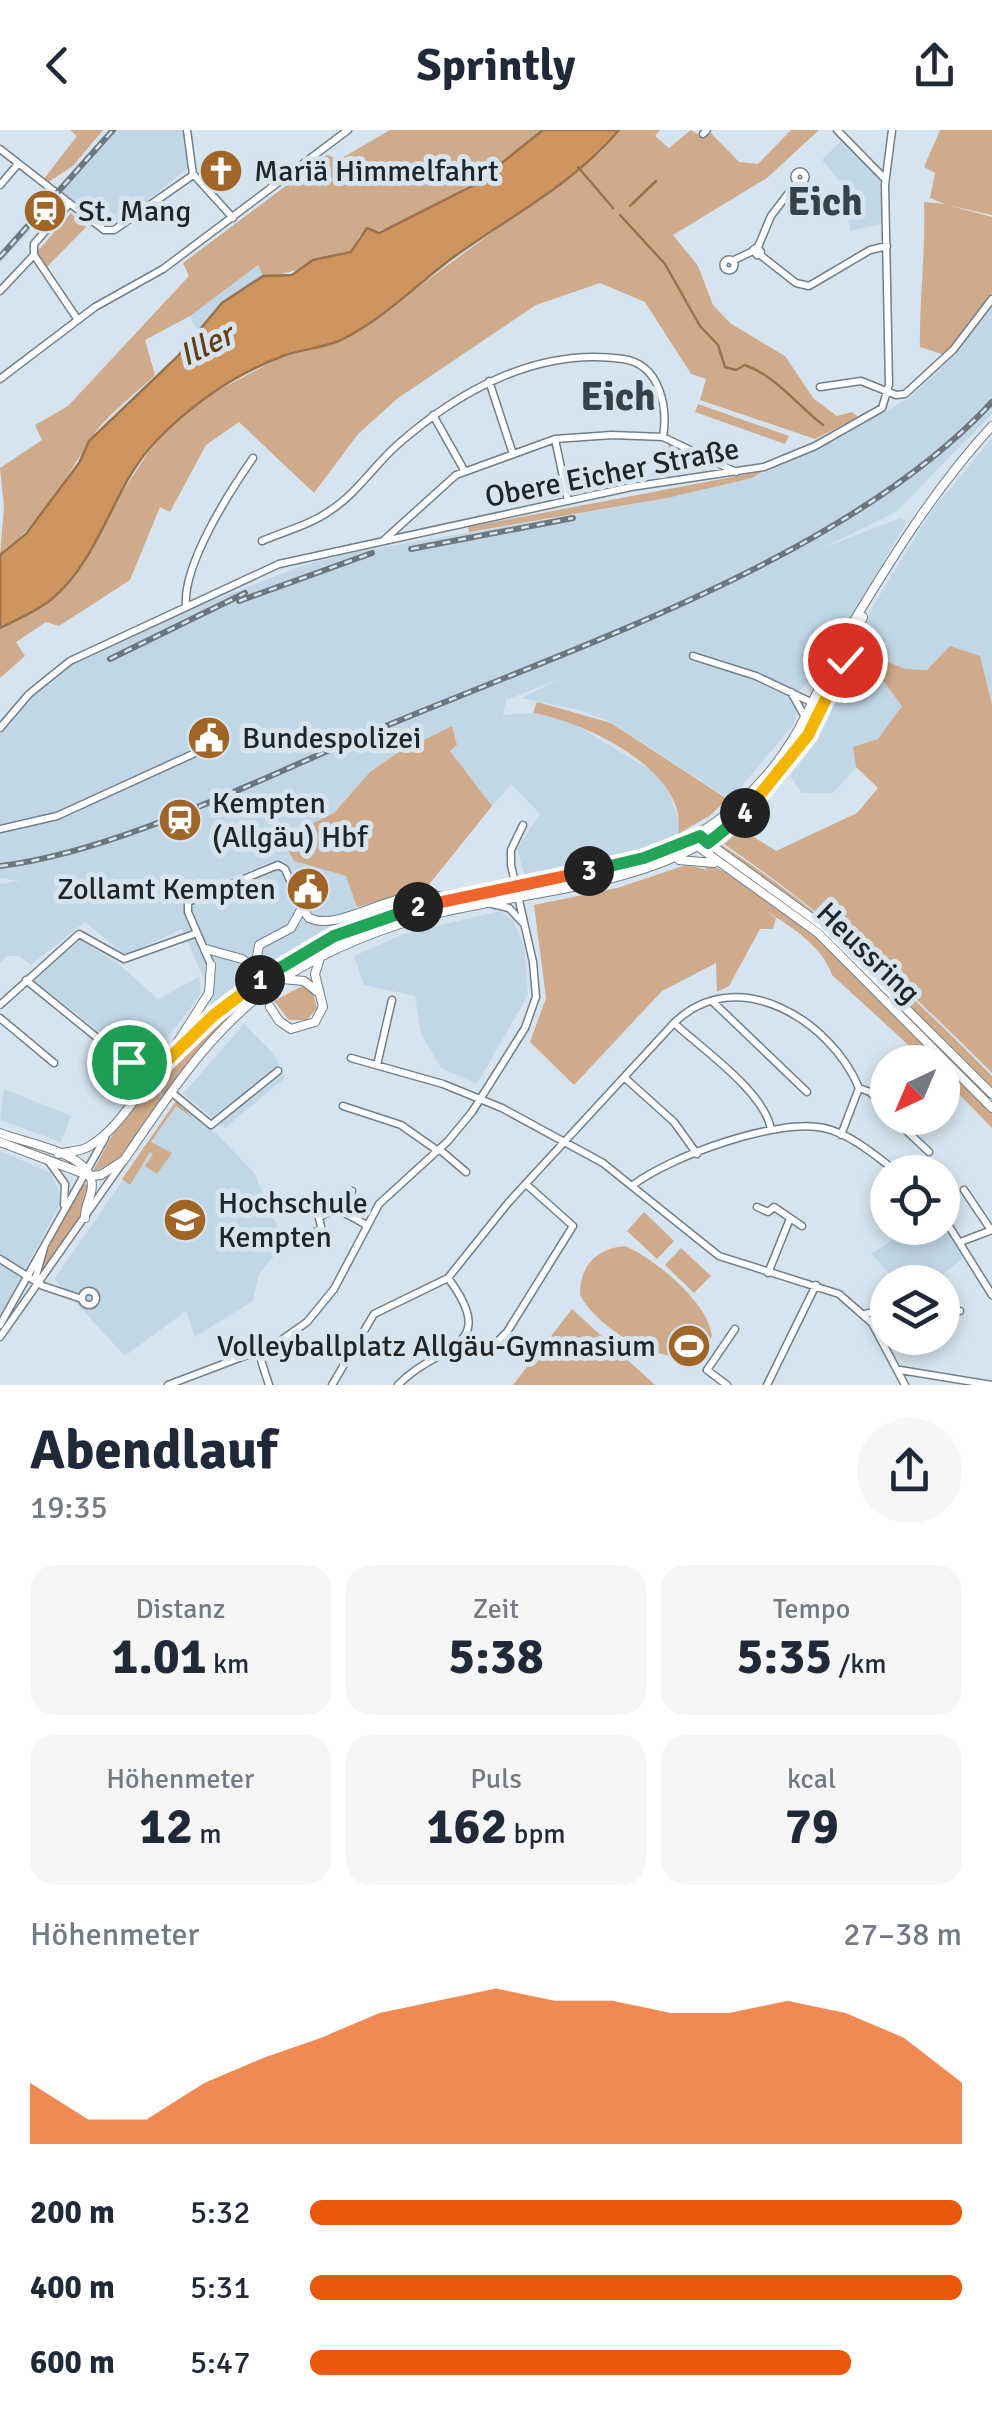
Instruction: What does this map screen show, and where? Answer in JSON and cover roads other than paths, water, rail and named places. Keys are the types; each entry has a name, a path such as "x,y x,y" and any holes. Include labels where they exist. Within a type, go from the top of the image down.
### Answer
{"main road":[{"path":"58,1154 86,1148 111,1128 170,1055 226,1006 297,956 373,922 450,900 516,888 703,842 752,790 805,717 843,640 920,514 992,426"},
{"path":"0,1142 86,1174 101,1175 124,1160 171,1092 227,1022 282,979 320,958 402,924 551,892 670,860 703,842 760,799 823,709 873,595"},
{"name":"Heussring","path":"703,842 717,864 802,919 992,1108"},
{"name":"Heussring","path":"703,842 823,926 992,1094"},
{"path":"670,860 717,864"},
{"path":"302,908 309,918 325,922 408,895 433,894 450,900"},
{"path":"206,949 242,959 254,969 259,945 296,924 302,908"},
{"path":"270,1007 278,1021 299,1029 316,1022 324,999 315,974 320,958"},
{"path":"170,1055 178,1036 209,994 210,966"},
{"path":"282,979 309,984 324,999"},
{"path":"0,1133 58,1154 86,1174"},
{"path":"85,1218 86,1174"}],"street":[{"path":"187,130 194,175 233,218"},
{"path":"0,379 78,320 164,269 348,130"},
{"path":"837,130 886,180"},
{"path":"820,387 861,380 889,393 886,180 892,130"},
{"path":"0,149 97,228 114,230 194,175"},
{"path":"0,186 18,164"},
{"path":"732,261 757,251 771,216 797,182"},
{"path":"68,205 34,244 34,255 78,320"},
{"path":"757,251 796,283 809,286 870,250 886,246"},
{"path":"0,291 34,255"},
{"name":"Obere Eicher Straße","path":"0,728 29,694 70,661 279,564 663,481 764,468 833,437 882,408 889,393 911,390 953,350 992,299"},
{"path":"262,541 332,510 434,415 490,382 536,364 628,359 657,382 663,400 663,437"},
{"path":"490,382 512,451"},
{"path":"434,415 464,470"},
{"path":"381,543 464,470 555,439 663,437 737,472"},
{"path":"555,439 568,501"},
{"path":"186,605 202,549 230,490 253,458"},
{"path":"712,459 713,476"},
{"path":"397,539 401,523"},
{"path":"693,656 790,691 823,709"},
{"path":"790,691 805,717"},
{"path":"0,830 57,816 217,743"},
{"path":"168,1385 287,1338 324,1304 388,1192 438,1150 480,1098 525,1028 536,997 511,850 523,825"},
{"path":"210,966 188,902 270,867 285,869 302,908"},
{"path":"491,903 516,913 525,926"},
{"path":"0,1004 79,934 124,959 197,933"},
{"path":"26,980 148,1079"},
{"path":"332,1385 374,1314 448,1278 526,1184 674,1023 711,1000 746,996 779,1006 833,1047 859,1088 870,1092"},
{"path":"377,1065 392,1000"},
{"path":"711,1000 807,1092"},
{"path":"0,1018 54,1063"},
{"path":"674,1023 754,1096 769,1118 771,1130"},
{"path":"351,1058 480,1098 566,1140 633,1185 718,1256 839,1294 865,1314 905,1385"},
{"path":"171,1092 211,1125 278,1071"},
{"path":"625,1078 674,1122 698,1154"},
{"path":"842,1134 859,1088"},
{"path":"344,1106 401,1125 466,1172"},
{"path":"633,1185 698,1154 771,1130 806,1126 842,1134 872,1155"},
{"path":"0,1325 111,1128"},
{"path":"912,1135 929,1152"},
{"path":"46,1158 65,1184 64,1208"},
{"path":"0,1337 124,1160"},
{"path":"462,1342 484,1350 492,1347 514,1320 572,1226 526,1184"},
{"path":"301,1234 322,1231 319,1218 340,1210 352,1190"},
{"path":"962,1241 992,1230 964,1190"},
{"path":"757,1207 768,1212 774,1207 789,1221"},
{"path":"340,1210 366,1225"},
{"path":"768,1273 789,1221 792,1218 802,1226"},
{"path":"960,1238 992,1295"},
{"path":"40,1283 36,1276 44,1247"},
{"path":"0,1259 40,1283 82,1300"},
{"path":"27,1302 28,1277"},
{"path":"398,1385 462,1342 470,1316 448,1278"},
{"path":"768,1385 816,1285"},
{"path":"865,1314 870,1313"},
{"path":"728,1385 707,1370 735,1329"},
{"path":"258,1351 268,1385"},
{"path":"898,1370 992,1385"}],"water":[{"name":"Iller","path":"543,130 619,130 561,184 451,259 356,332 334,343 265,363 215,391 185,414 142,458 70,581 47,603 0,628 0,555 26,534 79,463 89,441 177,357 222,303 263,276 292,275 313,260 351,252 367,228 379,233 474,185"}],"waterway":[{"path":"578,167 613,208"},
{"path":"630,206 656,181"},
{"path":"620,215 665,264 700,326 718,345 725,367 736,370 745,365 756,370 823,425"}],"tunnel":[{"path":"255,969 270,1007"}],"railway":[{"path":"0,257 113,130"},
{"path":"0,866 91,846 187,812 699,596 861,509 931,458 992,402"},
{"path":"411,549 573,518"},
{"path":"239,601 372,553"},
{"path":"110,659 245,593"}],"place":[{"name":"Mariä Himmelfahrt","path":"221,171"},
{"name":"St. Mang","path":"45,211"},
{"name":"Bundespolizei","path":"209,738"},
{"name":"Kempten (Allgäu) Hbf","path":"180,820"},
{"name":"Zollamt Kempten","path":"308,889"},
{"name":"Hochschule Kempten","path":"185,1220"},
{"name":"Volleyballplatz Allgäu-Gymnasium","path":"689,1346"}],"district":[{"name":"Eich","path":"825,202"},
{"name":"Eich","path":"618,397"}]}
